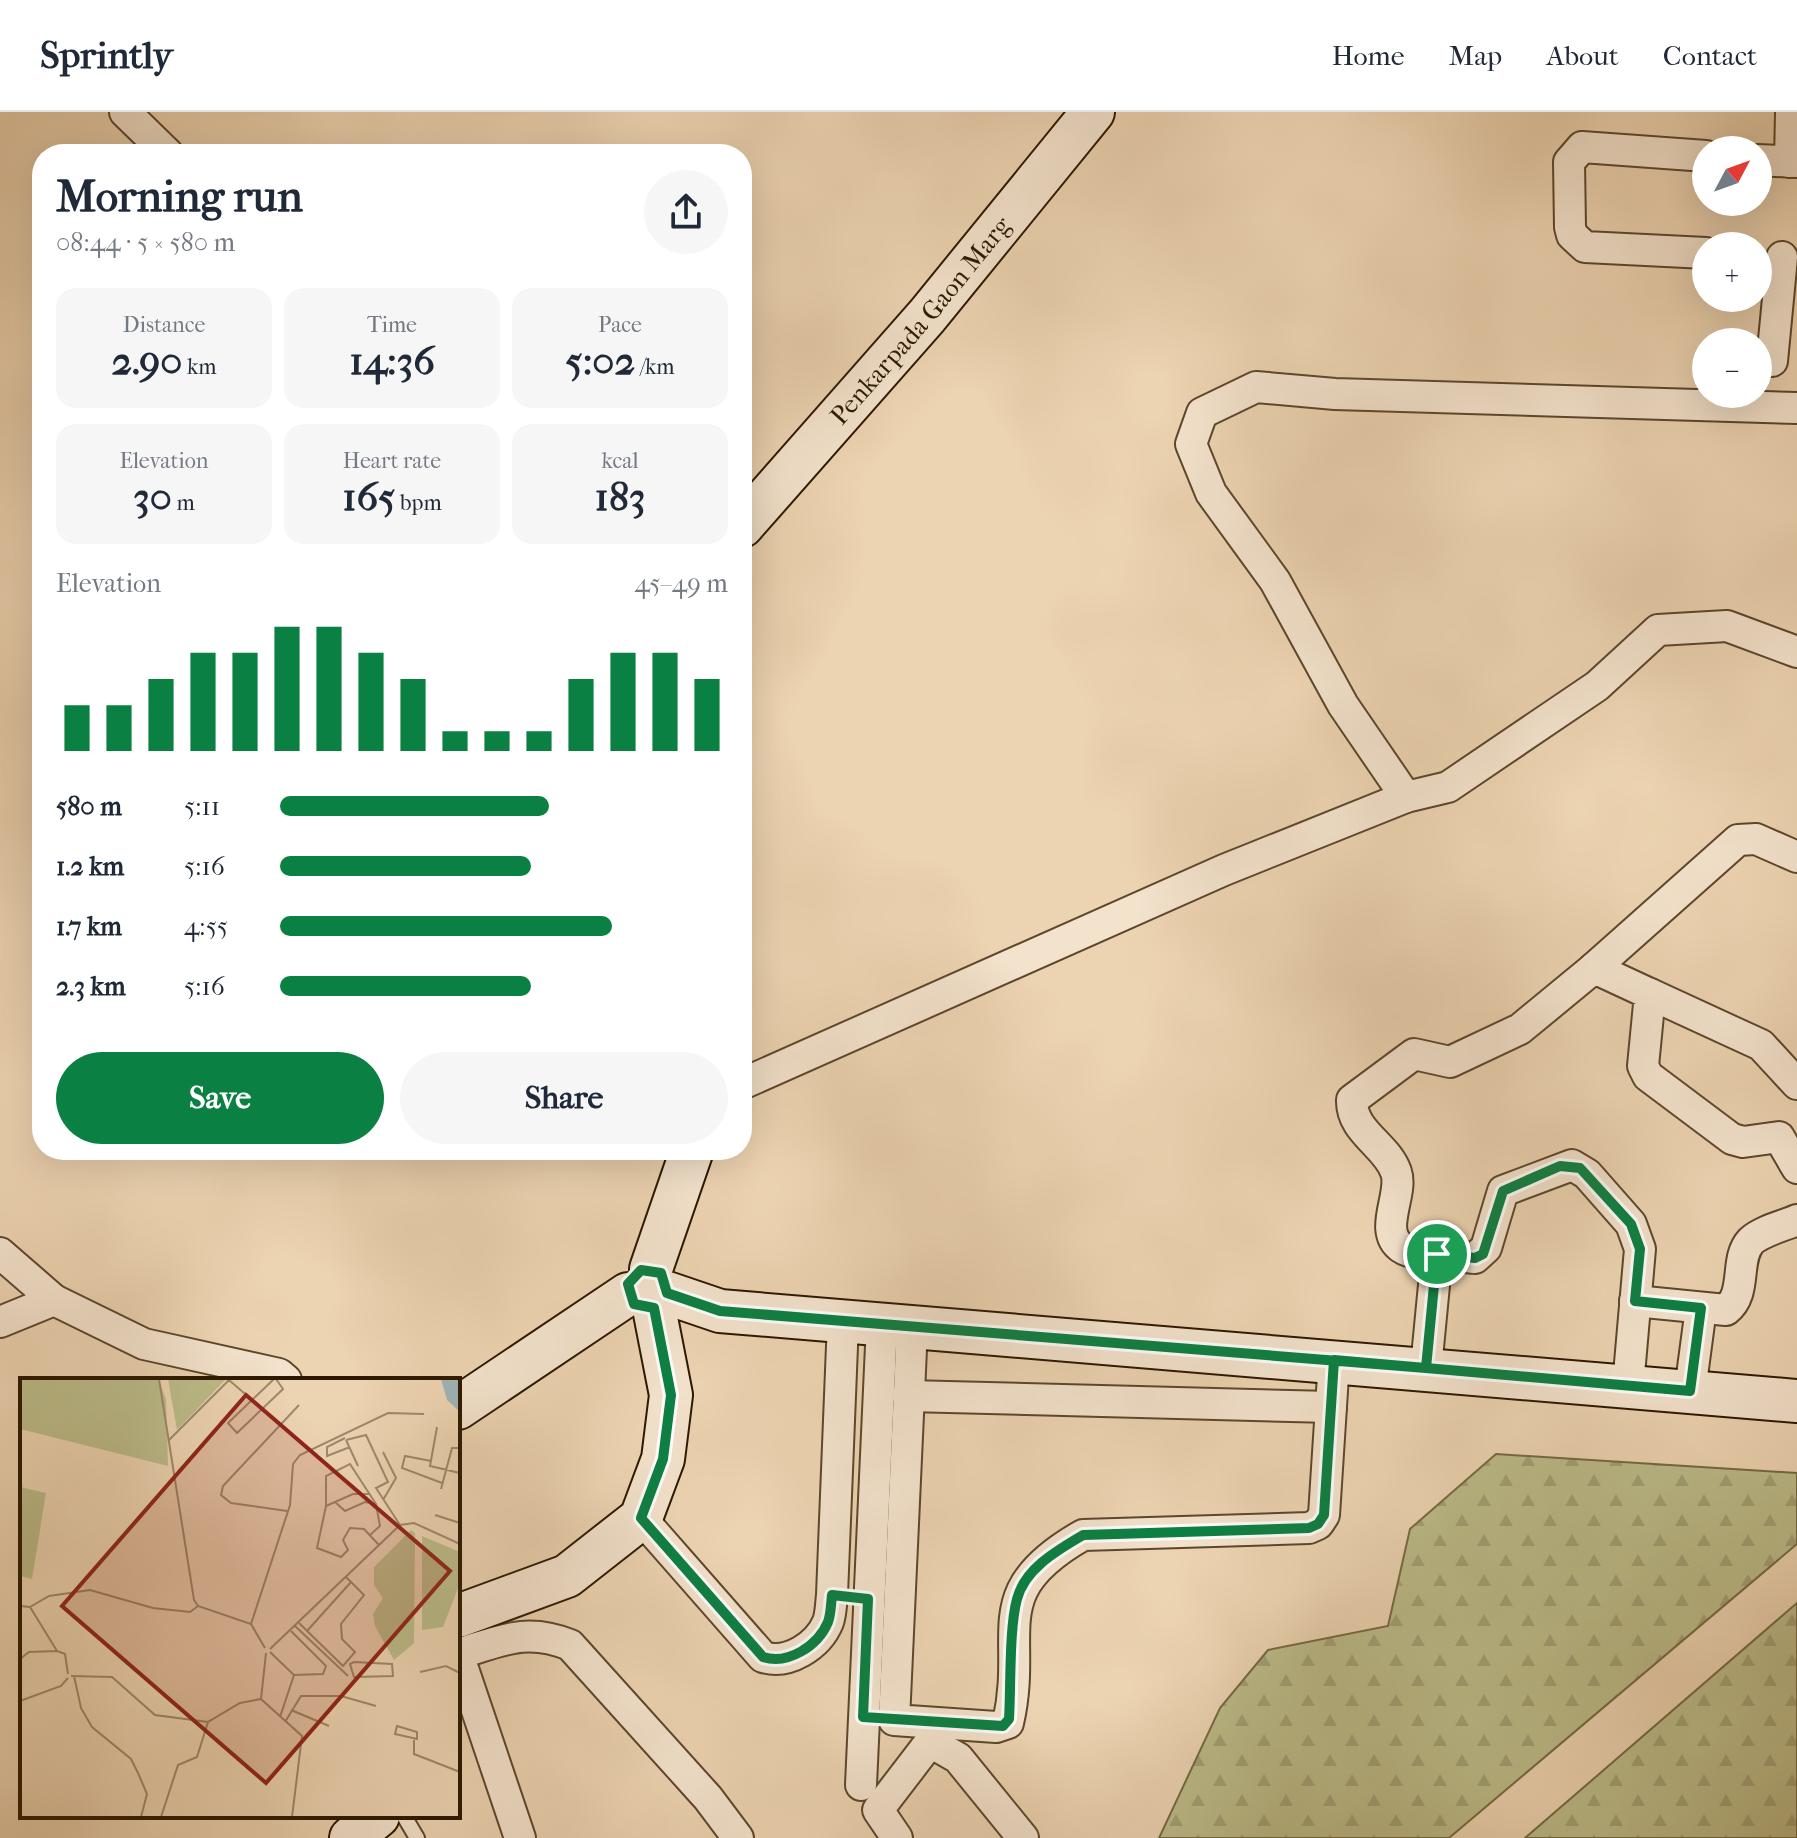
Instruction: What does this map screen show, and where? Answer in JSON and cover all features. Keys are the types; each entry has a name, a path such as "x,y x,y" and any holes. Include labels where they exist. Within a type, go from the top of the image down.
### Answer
{"street":[{"path":"125,112 158,144"},
{"name":"Penkarpada Gaon Marg","path":"752,515 927,316 1093,112"},
{"path":"1772,161 1794,162 1791,112"},
{"path":"1692,155 1582,147 1569,162 1570,227 1572,235 1585,247 1692,252"},
{"path":"1772,361 1779,257"},
{"path":"1406,797 1343,705 1275,581 1211,493 1191,444 1202,413 1256,387 1335,394 1797,408"},
{"path":"752,1080 1210,876 1406,797 1448,787 1597,686 1658,630 1727,626 1797,652"},
{"path":"1628,1386 1640,1249 1631,1224 1587,1174 1572,1165 1503,1191 1483,1254 1475,1258 1410,1252 1397,1243 1391,1224 1398,1179 1395,1168 1355,1120 1352,1100 1405,1057 1425,1054 1450,1062 1520,1029 1738,840 1756,839 1797,857"},
{"path":"1594,968 1761,1045 1797,1084"},
{"path":"1650,994 1643,1066 1648,1076 1732,1139 1743,1142 1779,1137 1797,1168"},
{"path":"460,1615 567,1576 641,1518 663,1459 671,1395 650,1291 689,1160"},
{"path":"1635,1301 1726,1310 1735,1303 1748,1245 1755,1238 1797,1220"},
{"path":"0,1253 54,1300 144,1344 279,1374 284,1378"},
{"path":"1426,1368 1437,1254"},
{"path":"460,1407 650,1291 720,1311 1797,1401"},
{"path":"0,1322 54,1300"},
{"path":"1690,1391 1701,1308"},
{"path":"879,1324 908,1396 894,1720"},
{"path":"861,1785 879,1324"},
{"path":"641,1518 763,1657 777,1661 790,1658 817,1638 828,1622 879,1324"},
{"path":"863,1724 894,1720 996,1727 1008,1723 1017,1599 1035,1570 1052,1553 1083,1535 1309,1528 1318,1524 1324,1515 1334,1360"},
{"path":"908,1396 1331,1407"},
{"path":"875,1475 905,1478"},
{"path":"832,1595 868,1599"},
{"path":"460,1653 519,1635 545,1635 570,1645 708,1798 738,1838"},
{"path":"460,1660 520,1838"},
{"path":"863,1724 930,1742 958,1758 1023,1838"},
{"path":"897,1838 878,1810 930,1742"},
{"path":"351,1838 376,1818"}],"lane":[{"path":"405,1818 417,1838"}],"green space":[{"path":"1496,1454 1797,1473 1797,1544 1449,1838 1159,1838 1220,1708 1268,1650 1388,1626 1410,1529"},
{"path":"1797,1603 1797,1838 1525,1838"}],"route":[{"path":"1437,1254 1426,1368 1334,1360 720,1311 667,1293 661,1273 651,1269 641,1270 632,1275 628,1294 634,1304 654,1308 671,1395 663,1459 641,1518 763,1657 777,1661 790,1658 817,1638 828,1622 832,1595 868,1599 863,1717 1003,1726 1009,1719 1017,1599 1035,1570 1052,1553 1083,1535 1309,1528 1318,1524 1324,1515 1334,1360 1690,1391 1701,1308 1635,1301 1640,1249 1631,1224 1580,1168 1560,1166 1512,1184 1503,1191 1483,1254 1475,1258 1437,1254"}]}
